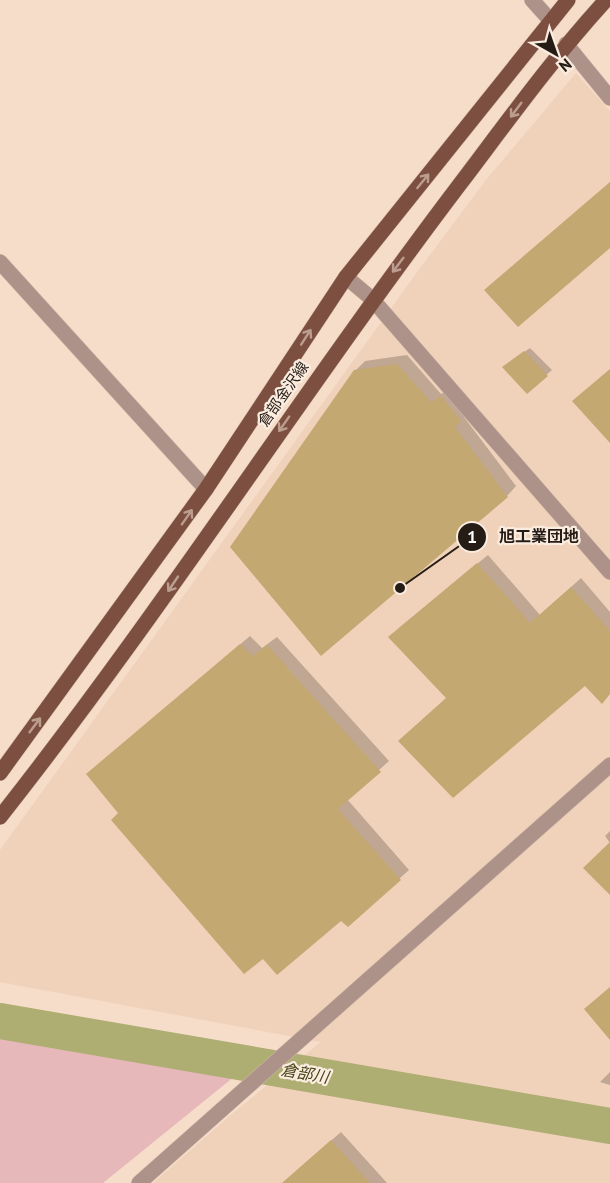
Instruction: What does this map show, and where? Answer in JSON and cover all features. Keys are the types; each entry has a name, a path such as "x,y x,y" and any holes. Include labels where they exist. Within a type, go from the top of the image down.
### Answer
{"main road":[{"name":"倉部金沢線","path":"3,762 206,489 346,277 568,0"},
{"name":"倉部金沢線","path":"0,817 124,656 372,299 566,44 606,0"}],"street":[{"path":"532,0 550,20"},
{"path":"566,44 610,98"},
{"path":"0,262 206,489"},
{"path":"346,277 372,299 610,572"},
{"path":"140,1183 610,765"}],"shaded area":[{"path":"576,73 610,111 610,1183 153,1183 233,1113 321,1042 0,982 0,850 418,271 486,180"},
{"path":"0,1038 235,1076 103,1183 0,1183"}],"building":[{"path":"610,182 610,248 518,327 484,290"},
{"path":"524,351 548,376 527,394 502,367"},
{"path":"397,364 431,402 441,396 461,421 455,427 508,497 321,656 230,547 354,370"},
{"path":"610,369 610,443 572,401"},
{"path":"477,563 530,623 571,587 610,631 610,694 602,704 585,686 453,798 398,741 446,698 388,637"},
{"path":"240,644 253,656 267,645 381,772 338,809 401,880 348,927 341,921 277,975 263,959 244,974 111,820 118,813 86,774"},
{"path":"610,842 610,895 583,868"},
{"path":"610,987 610,1040 584,1009"},
{"path":"331,1140 370,1183 282,1183"}],"waterway":[{"name":"倉部川","path":"0,1021 610,1126"}],"place":[{"name":"旭工業団地","path":"400,588"}]}
